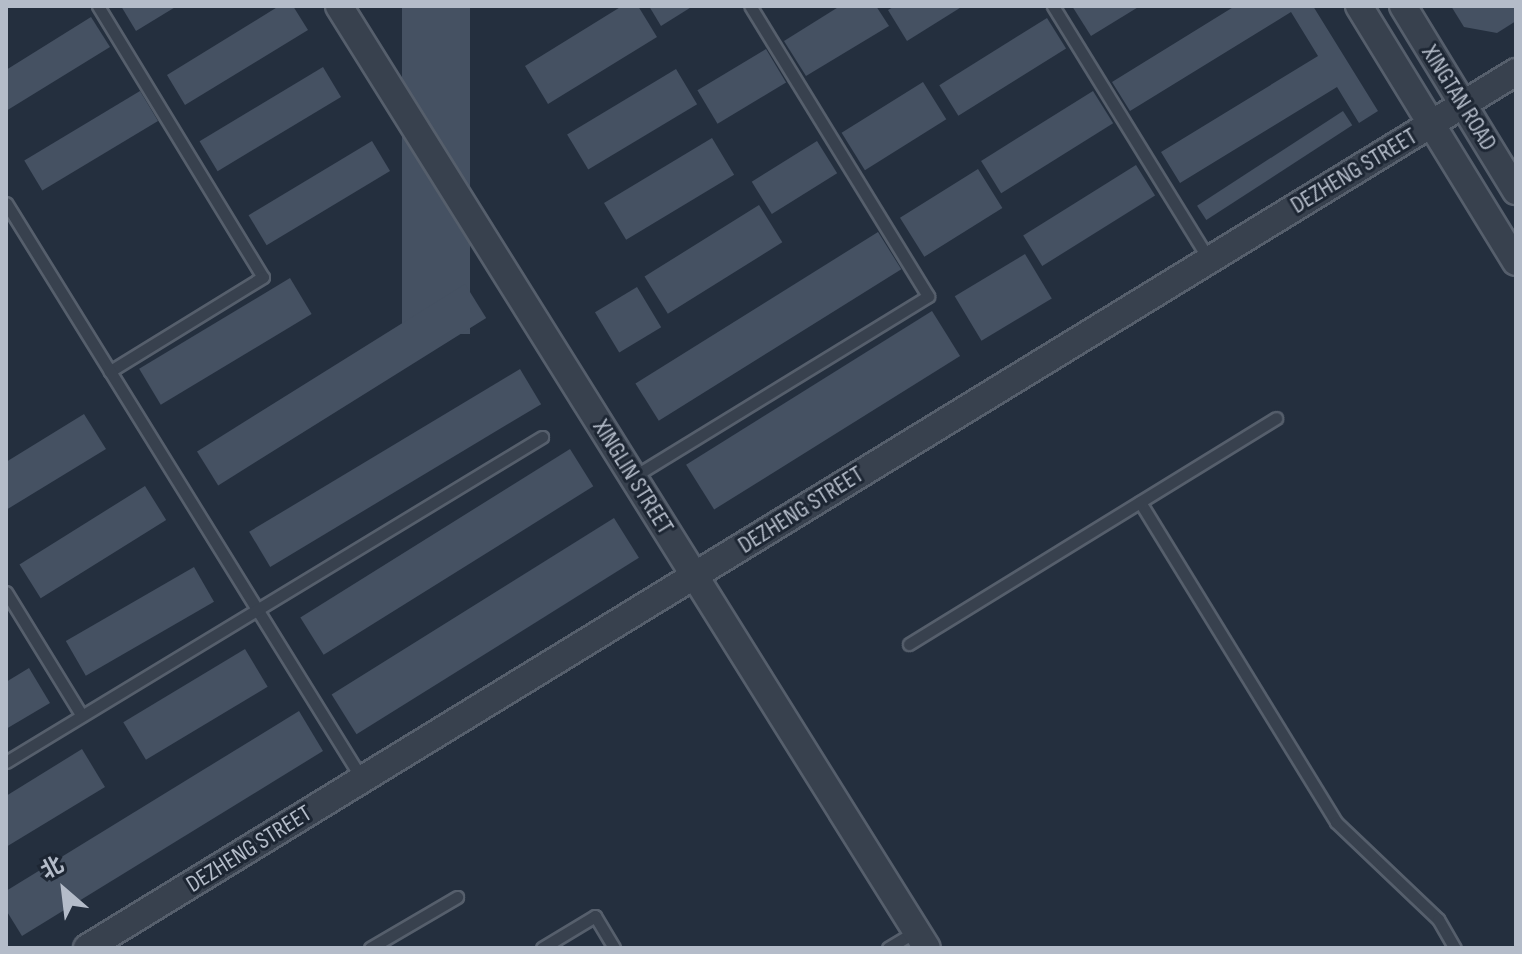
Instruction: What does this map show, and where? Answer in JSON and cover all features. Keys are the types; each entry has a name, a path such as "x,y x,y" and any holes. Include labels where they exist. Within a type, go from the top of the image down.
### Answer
{"street":[{"name":"XINGLIN STREET","path":"339,6 921,939"},
{"name":"XINGTAN ROAD","path":"1359,6 1516,262"},
{"name":"XINGTAN ROAD","path":"1403,6 1516,191"},
{"name":"DEZHENG STREET","path":"87,948 1516,72"}],"lane":[{"path":"98,6 263,277 110,371"},
{"path":"633,477 928,296 750,6"},
{"path":"1053,6 1209,260"},
{"path":"6,203 362,779"},
{"path":"909,644 1276,418"},
{"path":"6,762 542,437"},
{"path":"1140,502 1336,822 1438,919 1455,948"},
{"path":"6,592 82,716"},
{"path":"370,948 457,897"},
{"path":"542,948 595,916 614,948"},
{"path":"888,948 921,939"}],"building":[{"path":"121,6 177,6 136,31"},
{"path":"279,6 293,6 308,30 185,105 167,75"},
{"path":"402,6 470,6 470,334 402,334"},
{"path":"622,6 638,6 657,37 548,104 525,66"},
{"path":"649,6 693,6 661,26"},
{"path":"840,6 876,6 889,26 806,76 784,41"},
{"path":"895,6 963,6 907,41 888,10"},
{"path":"1072,6 1140,6 1091,36"},
{"path":"1235,6 1313,6 1378,111 1359,123 1337,87 1180,183 1161,152 1318,56 1291,12 1130,111 1112,82"},
{"path":"1451,6 1516,6 1516,21 1497,33 1464,27"},
{"path":"91,17 110,47 6,111 6,70"},
{"path":"1047,18 1066,49 958,116 939,85"},
{"path":"766,49 786,82 718,124 697,90"},
{"path":"323,67 341,97 218,171 200,141"},
{"path":"676,69 697,104 588,170 567,134"},
{"path":"923,82 946,119 865,170 842,133"},
{"path":"140,91 158,121 42,191 24,161"},
{"path":"1093,91 1113,123 1001,193 981,161"},
{"path":"1343,111 1352,125 1206,220 1197,206"},
{"path":"712,138 734,175 626,240 604,203"},
{"path":"372,141 390,171 267,245 249,215"},
{"path":"817,141 837,173 772,214 752,182"},
{"path":"1136,165 1155,196 1042,266 1023,235"},
{"path":"978,169 1002,208 924,257 900,218"},
{"path":"759,205 782,242 668,314 645,277"},
{"path":"878,232 901,269 659,421 635,384"},
{"path":"1025,254 1052,299 981,341 955,296"},
{"path":"290,278 312,314 161,405 139,369"},
{"path":"465,284 486,318 218,485 197,451"},
{"path":"637,287 661,327 619,353 595,312"},
{"path":"932,311 960,356 714,510 686,465"},
{"path":"520,369 541,404 270,567 249,532"},
{"path":"84,414 106,449 6,510 6,462"},
{"path":"570,449 593,486 324,655 300,618"},
{"path":"145,486 166,520 41,598 19,564"},
{"path":"614,518 639,558 357,734 332,694"},
{"path":"194,567 214,602 86,676 66,641"},
{"path":"245,649 268,687 146,760 123,722"},
{"path":"29,668 50,703 6,729 6,682"},
{"path":"299,711 323,751 22,936 6,910 6,891"},
{"path":"82,749 105,787 6,847 6,796"}]}
